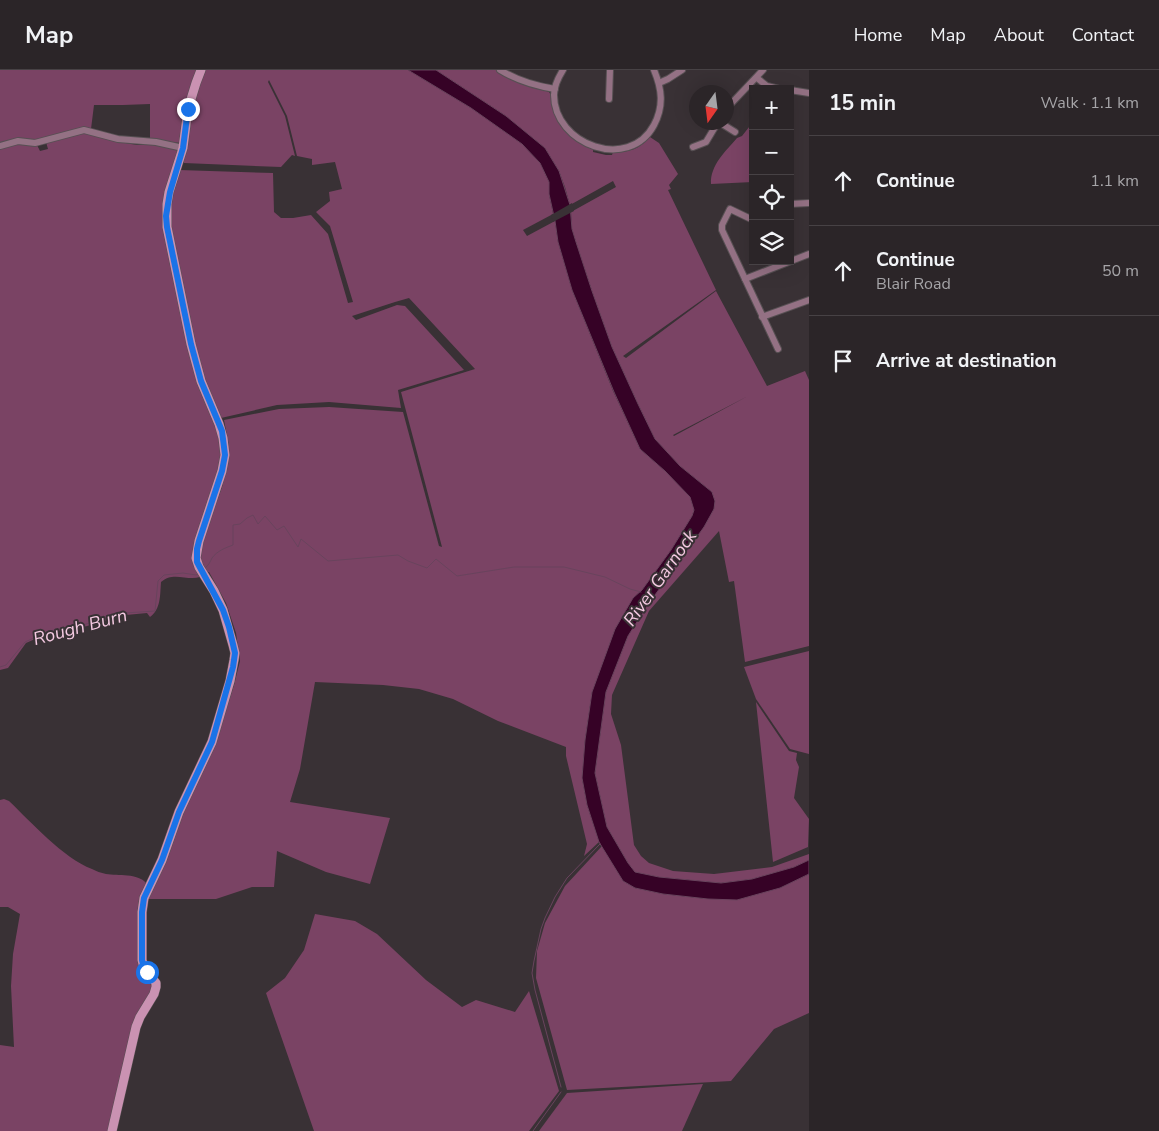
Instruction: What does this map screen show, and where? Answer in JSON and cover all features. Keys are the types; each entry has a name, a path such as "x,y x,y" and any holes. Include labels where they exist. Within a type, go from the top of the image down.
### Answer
{"street":[{"path":"112,1131 136,1027 156,987 156,983 144,968 142,960 142,912 144,898 162,860 179,812 212,742 233,667 235,653 223,610 196,558 197,549 220,481 225,455 222,431 196,364 166,216 170,192 183,148 188,109 201,70"},
{"path":"500,70 528,84 555,89"},
{"path":"563,70 557,80 554,95 557,112 566,128 572,134 589,144 605,149 635,145 643,140 652,128 661,103 659,83 654,70"},
{"path":"608,99 610,70"},
{"path":"659,83 682,70"},
{"path":"734,101 763,70"},
{"path":"757,78 766,85"},
{"path":"794,91 809,93"},
{"path":"0,146 18,141 35,143 84,130 118,139 156,142 183,148"},
{"path":"694,147 706,142 713,130"},
{"path":"794,204 809,203"},
{"path":"749,218 730,209 722,225 722,230 778,349"},
{"path":"744,278 809,254"},
{"path":"762,317 809,300"}],"shaded area":[{"path":"0,70 198,70 181,143 150,140 150,104 94,105 91,129 84,127 35,141 0,145"},
{"path":"206,70 408,70 471,108 522,144 540,163 549,182 553,214 523,230 527,236 555,221 558,242 572,290 613,391 640,449 691,497 694,510 671,550 642,590 633,598 592,692 582,778 587,805 599,842 584,856 587,844 566,756 566,747 498,721 453,699 419,689 383,685 315,682 300,769 290,802 390,818 370,884 326,872 277,851 274,887 252,887 216,899 148,899 174,840 183,811 215,744 240,661 236,633 226,603 209,572 205,573 199,560 204,535 222,487 228,459 229,446 224,420 279,409 329,407 403,412 439,546 442,547 401,392 475,369 409,298 352,316 356,320 397,305 405,306 464,370 398,390 401,408 329,402 277,405 221,418 199,364 169,227 171,196 179,170 273,173 274,212 281,218 311,215 328,234 348,303 353,302 330,226 316,212 330,201 329,192 342,189 335,162 312,165 312,159 297,156 287,116 269,80 268,82 285,116 295,156 292,155 281,167 184,163 188,145 190,118 199,86"},
{"path":"436,70 496,70 505,76 549,92 558,121 562,127 571,136 593,149 593,152 612,155 613,152 629,151 641,145 650,137 659,143 678,174 669,185 671,189 668,190 716,290 623,356 626,358 716,291 767,386 805,371 809,380 809,646 745,662 734,581 729,582 719,531 649,611 612,695 611,714 621,745 634,845 641,856 649,863 673,871 714,874 772,867 809,854 809,860 794,867 752,879 721,883 635,873 607,827 595,773 606,692 628,636 712,492 680,466 655,439 612,347 576,242 572,229 571,212 616,187 613,181 570,205 559,171 545,148 506,116","holes":["748,396 674,436 673,435"]},
{"path":"749,127 749,182 711,184 711,177 716,165 737,138 742,136"},
{"path":"85,133 137,145 157,145 178,149 164,228 169,260 188,343 218,432 221,459 219,475 196,538 200,577 170,577 161,582 158,606 150,617 147,613 126,615 80,628 51,632 26,643 8,668 0,670 0,148 18,143 37,145 40,151 48,149 46,142"},
{"path":"809,651 809,754 790,749 756,699 744,667"},
{"path":"756,702 789,751 797,753 796,760 799,767 794,798 809,819 808,847 773,862"},
{"path":"0,800 9,801 59,848 81,864 102,873 133,876 146,883 138,907 138,948 141,967 151,983 151,987 108,1131 0,1131 0,1045 14,1047 11,986 13,954 20,914 8,907 0,907"},
{"path":"602,846 623,881 635,888 663,894 708,899 780,888 809,874 809,1013 774,1029 731,1081 567,1090 536,978 537,951 545,923 565,886"},
{"path":"315,914 355,921 377,934 426,980 462,1007 476,1000 515,1012 529,991 559,1091 529,1131 314,1131 266,993 285,978 304,950"},
{"path":"703,1084 682,1131 539,1131 567,1093"}],"water":[{"name":"River Garnock","path":"408,70 436,70 506,116 545,148 559,171 570,205 572,229 592,291 612,347 638,404 655,439 680,466 712,492 715,501 714,509 704,527 647,606 628,636 606,692 595,773 607,827 635,872 659,877 721,883 752,879 794,867 809,860 809,874 780,888 737,900 663,894 635,888 623,881 599,842 587,805 582,778 592,692 615,629 633,598 642,590 671,550 694,510 690,497 640,449 614,392 572,290 558,242 549,194 549,182 540,163 522,144 471,108"}],"pier":[{"path":"572,203 574,211 553,222 551,215"}],"waterway":[{"name":"Rough Burn","path":"205,568 216,553 233,545 233,525 240,524 253,515 258,524 265,516 277,530 284,526 298,547 301,539 328,561 398,555 427,568 436,559 457,576 514,567 564,567 605,577 641,592"},
{"name":"Rough Burn","path":"0,667 6,665 25,642 49,631 79,626 125,613 155,611 158,581 164,575 198,574"},
{"path":"561,1087 532,973 541,929 555,897 567,878 600,844"},
{"path":"533,1131 561,1092"}],"route":[{"path":"147,972 142,960 142,912 144,898 162,860 179,812 212,742 230,681 235,653 223,610 196,558 199,541 220,481 225,450 222,431 201,381 191,344 166,216 172,181 185,140 188,109"}]}
